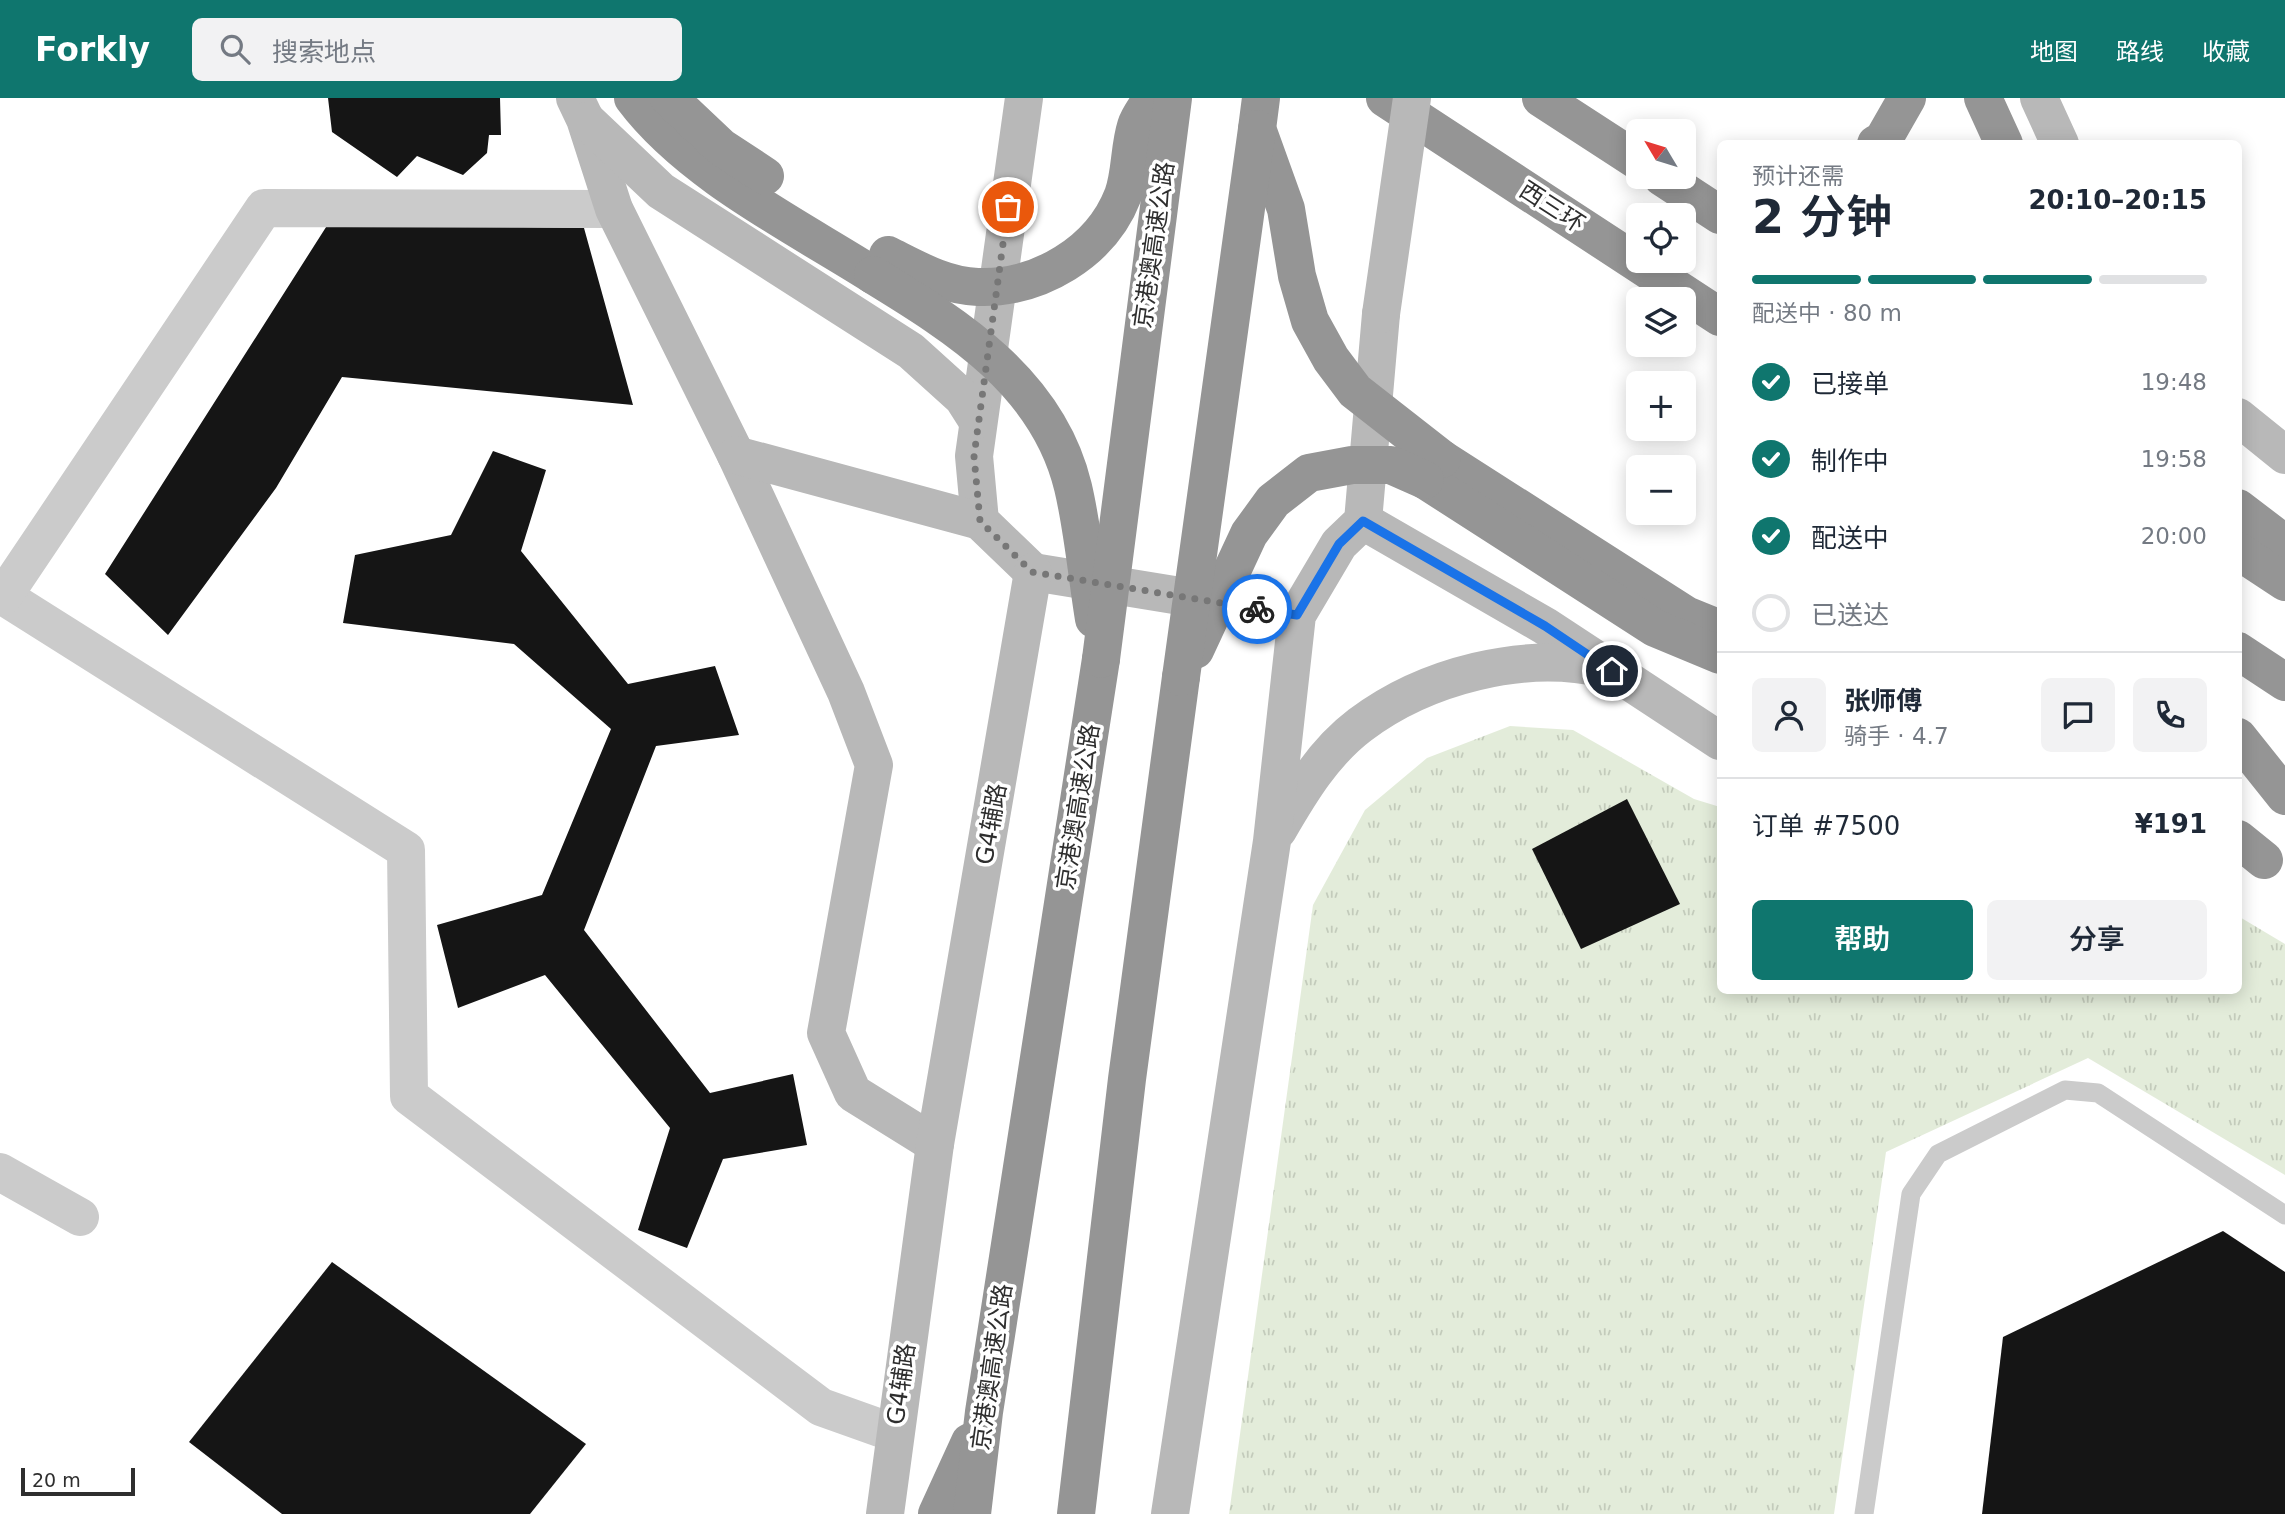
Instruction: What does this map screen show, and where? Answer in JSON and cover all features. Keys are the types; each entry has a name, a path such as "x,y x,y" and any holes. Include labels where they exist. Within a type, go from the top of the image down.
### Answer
{"highway":[{"path":"633,98 646,115 699,164 880,265 978,287 1035,278 1065,265 1109,222 1124,193 1136,124 1152,98"},
{"path":"669,98 721,147 880,265 966,335 1006,369 1031,399 1053,435 1073,487 1101,659"},
{"name":"京港澳高速公路","path":"972,1514 984,1412 1101,659 1173,98"},
{"name":"西三环","path":"1385,98 1717,315"},
{"path":"1541,98 1626,153"},
{"path":"1883,140 1908,98"},
{"path":"1983,98 2002,140"},
{"path":"1259,114 1286,209 1292,254 1310,321 1331,359 1355,391 1433,469 1655,628 1717,654"},
{"path":"1076,1514 1128,1079 1259,114"},
{"path":"1685,189 1711,203"},
{"path":"1181,677 1249,534 1273,501 1309,473 1352,465 1433,469 1686,615 1717,628"},
{"path":"2242,511 2285,544"},
{"path":"2242,554 2285,582"},
{"path":"2242,654 2285,681"},
{"path":"2242,742 2285,796"},
{"path":"937,1514 984,1412"}],"street":[{"path":"980,521 974,456 977,420 1024,98"},
{"path":"1170,1514 1272,841 1297,615 1339,544 1363,521 1381,314 1412,98"},
{"path":"2039,98 2058,140"},
{"path":"580,109 661,191 911,351 963,398 977,420"},
{"path":"580,109 614,209 736,455 846,692 874,765 825,1033 853,1093 935,1144"},
{"path":"614,209 264,208 2,596 406,849 409,1096 821,1407 894,1433"},
{"path":"2242,420 2285,455"},
{"path":"736,455 980,521 1032,572 1297,615"},
{"path":"1363,521 1545,626 1717,739"},
{"name":"G4辅路","path":"885,1514 935,1144 1032,572"},
{"path":"1272,841 1296,799 1324,759 1359,726 1399,700 1450,680 1509,665 1571,664 1612,671"},
{"path":"0,1172 80,1217"}],"lane":[{"path":"1864,1514 1911,1194 1938,1154 2065,1090 2098,1093 2285,1215"}],"green space":[{"path":"1510,726 1573,730 1694,799 1717,806 1717,994 2242,994 2242,918 2285,944 2285,1175 2088,1058 1886,1152 1834,1514 1229,1514 1313,905 1365,810 1427,758"}],"building":[{"path":"328,98 500,98 501,135 489,135 487,153 463,175 417,156 397,177 332,132"},
{"path":"328,224 584,228 633,405 342,377 276,488 168,635 105,574"},
{"path":"493,451 546,470 521,551 628,684 715,666 739,735 656,746 584,930 710,1093 793,1074 807,1145 723,1159 687,1248 638,1230 670,1128 545,975 458,1008 437,925 542,895 611,729 514,644 343,623 355,555 451,535"},
{"path":"1627,799 1680,904 1581,949 1532,849"},
{"path":"2223,1231 2285,1272 2285,1514 1982,1514 2003,1337"},
{"path":"332,1262 586,1444 530,1514 282,1514 189,1442"}],"way so far":[{"path":"1008,207 977,420 974,456 980,521 1032,572 1257,609"}],"route":[{"path":"1257,609 1297,615 1339,544 1363,521 1545,626 1612,671"}]}
